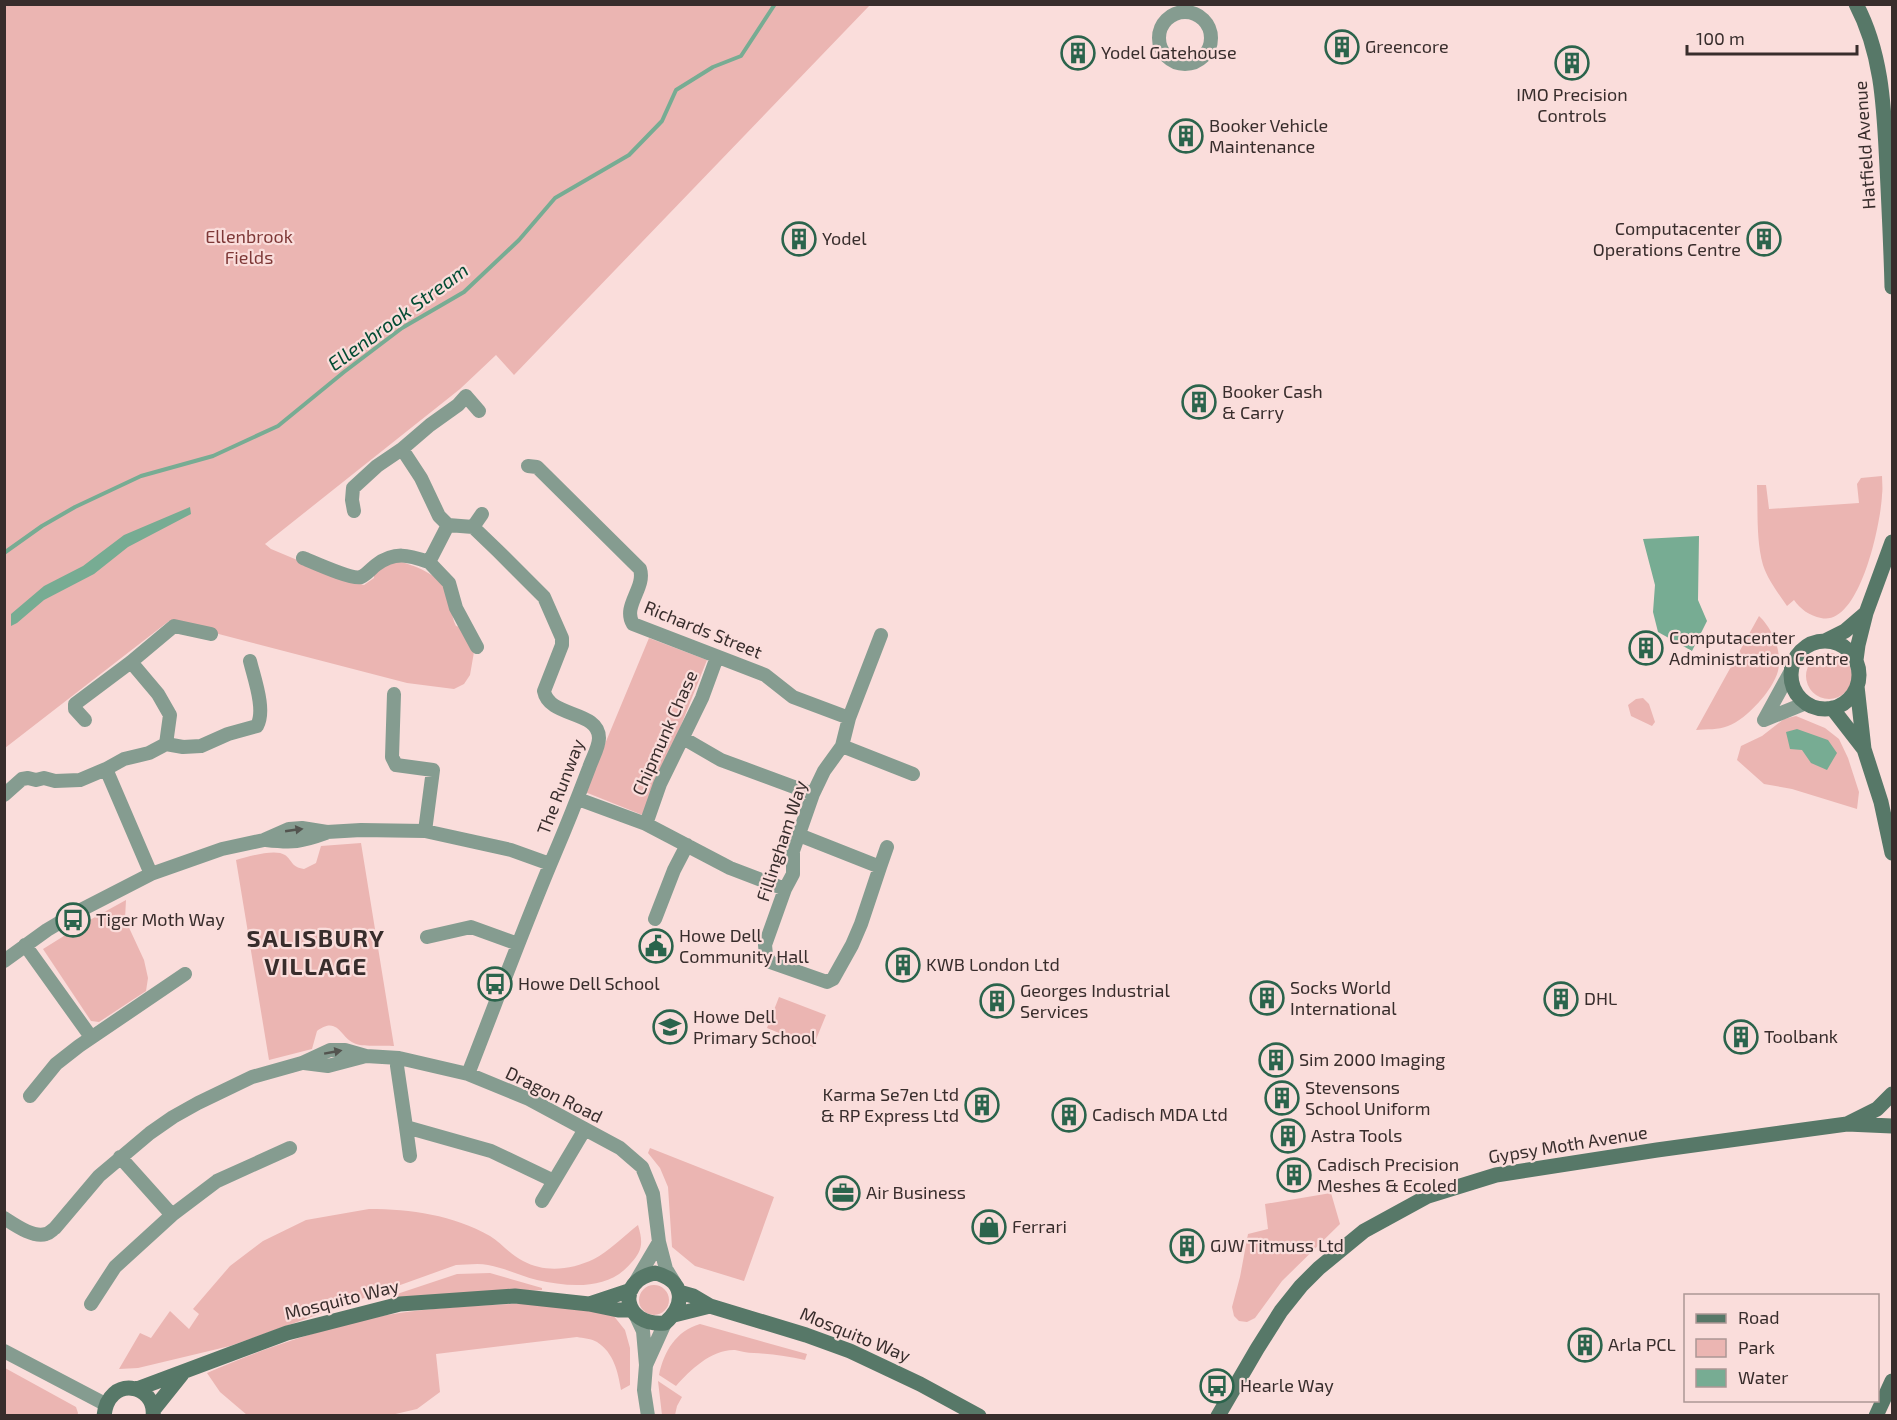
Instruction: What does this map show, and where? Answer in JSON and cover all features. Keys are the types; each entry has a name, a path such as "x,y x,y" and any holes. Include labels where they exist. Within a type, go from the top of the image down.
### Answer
{"street":[{"path":"1204,20 1205,4"},
{"name":"Hatfield Avenue","path":"1856,4 1875,51 1883,93 1893,287"},
{"path":"1185,8 1204,20 1211,36 1208,54 1192,64 1175,63 1168,58 1159,42 1159,33 1167,19 1185,8"},
{"path":"354,511 353,488 377,466 402,450 466,396 479,411"},
{"path":"402,450 421,478 439,516 448,525 473,527 482,514"},
{"name":"Richards Street","path":"528,466 537,467 640,569 642,575 631,606 630,616 633,624 765,675 793,697 849,718"},
{"path":"429,562 448,525"},
{"name":"The Runway","path":"468,1074 550,864 578,799 599,740 598,729 591,722 549,702 544,691 562,645 562,638 544,597 473,527"},
{"path":"1856,660 1866,613 1893,542"},
{"path":"303,558 350,576 361,577 389,556 415,557 429,562 449,583 456,608 477,647"},
{"path":"1806,703 1764,720 1801,651 1807,646 1825,641 1845,631 1866,613"},
{"path":"85,720 75,709 75,704 174,626 211,634"},
{"name":"Fillingham Way","path":"880,867 861,924 833,979 827,982 770,962 766,955 765,945 785,889 793,874 793,851 813,794 824,771 842,746 849,718 881,635"},
{"path":"1825,641 1845,647 1856,660 1859,670 1857,686 1864,748 1881,802 1893,854"},
{"name":"Chipmunk Chase","path":"646,824 660,784 702,698 717,657"},
{"path":"4,795 22,779 28,777 36,780 44,778 55,781 80,780 123,759 149,753 166,744 183,747 201,746 228,734 257,726 261,719 261,709 250,661"},
{"path":"131,662 158,694 170,715 166,744"},
{"path":"1792,669 1794,687 1798,694 1806,703 1814,706 1832,708 1842,704 1851,697 1857,686"},
{"path":"394,694 392,757 396,765 433,770 425,831"},
{"path":"1832,708 1864,748"},
{"path":"683,738 721,760 813,794"},
{"path":"842,746 913,774"},
{"path":"106,769 151,874"},
{"path":"578,799 646,824 730,868 785,889"},
{"path":"4,961 79,911 151,874 222,849 264,840 289,829 302,828 327,832 425,831 511,850 550,864"},
{"path":"799,835 880,867 887,847"},
{"path":"655,919 674,870 687,845"},
{"path":"427,937 471,927 518,944"},
{"path":"25,945 91,1037"},
{"path":"30,1096 56,1064 91,1037 185,974"},
{"name":"Dragon Road","path":"4,1218 20,1228 46,1234 55,1228 99,1176 120,1157 150,1133 198,1103 252,1077 302,1063 330,1050 345,1050 366,1056 399,1058 468,1074 529,1099 620,1148 642,1167 654,1194 659,1242 666,1269 677,1287"},
{"path":"399,1058 397,1066 410,1156"},
{"path":"1893,1094 1890,1104 1893,1115"},
{"name":"Gypsy Moth Avenue","path":"1847,1124 1876,1109 1893,1094"},
{"name":"Gypsy Moth Avenue","path":"1218,1416 1281,1311 1301,1286 1319,1268 1364,1232 1428,1196 1496,1175 1847,1124 1893,1126"},
{"path":"406,1127 491,1151 555,1181"},
{"path":"542,1201 585,1129"},
{"path":"91,1304 115,1267 172,1215 217,1181 290,1148"},
{"path":"120,1157 172,1215"},
{"path":"648,1416 643,1331 629,1300 633,1285 659,1242"},
{"path":"633,1285 645,1275 655,1273 665,1275 677,1287 680,1303 646,1365"},
{"name":"Mosquito Way","path":"589,1304 633,1285"},
{"name":"Mosquito Way","path":"677,1287 710,1306 775,1324 850,1351 920,1384 979,1416"},
{"name":"Mosquito Way","path":"104,1410 111,1395 118,1390 137,1389 182,1374 287,1333 400,1304 515,1296 589,1304 634,1313"},
{"name":"Mosquito Way","path":"670,1319 710,1306"},
{"path":"634,1313 649,1323 670,1319"},
{"path":"4,1351 104,1410"},
{"path":"154,1412 182,1374"},
{"path":"1876,1416 1893,1381"},
{"path":"137,1389 148,1396 154,1412"}],"green space":[{"name":"Ellenbrook Fields","path":"4,5 870,5 514,375 496,355 460,389 265,544 271,549 345,580 364,585 374,578 374,572 395,560 433,576 448,594 456,626 460,627 474,652 470,675 464,684 454,689 407,683 169,621 5,748"},
{"path":"1882,476 1881,508 1873,548 1866,570 1847,606 1835,616 1821,618 1806,612 1794,600 1787,606 1770,581 1763,565 1758,536 1757,485 1766,485 1769,509 1859,503 1857,484 1861,478"},
{"path":"1759,616 1768,627 1778,648 1778,671 1771,687 1751,711 1735,722 1720,728 1696,730"},
{"path":"649,638 707,660 645,816 585,792"},
{"path":"1829,653 1838,654 1846,659 1851,667 1851,685 1846,693 1838,698 1829,699 1820,698 1812,693 1807,685 1806,676 1807,667 1812,659 1820,654"},
{"path":"1643,698 1649,704 1655,722 1652,726 1631,716 1628,705 1636,699"},
{"path":"1796,716 1825,728 1839,739 1859,792 1857,809 1792,789 1764,784 1737,760 1741,746 1762,736 1784,719"},
{"path":"361,843 394,1046 356,1044 335,1027 330,1026 317,1031 312,1049 269,1060 236,860 275,852 285,855 294,865 304,869 316,863 321,846"},
{"path":"126,900 125,919 144,960 148,978 146,991 99,1022 91,1021 43,949"},
{"path":"779,997 826,1015 813,1047 767,1028"},
{"path":"650,1148 774,1197 744,1281 695,1266 672,1247 668,1187 660,1168 648,1153"},
{"path":"1331,1193 1340,1224 1282,1281 1255,1318 1247,1322 1239,1321 1234,1316 1232,1307 1248,1234 1268,1229 1265,1204"},
{"path":"369,1209 400,1210 447,1218 490,1236 514,1256 531,1265 549,1269 576,1266 594,1259 638,1225 641,1246 638,1254 622,1272 600,1283 562,1284 537,1280 488,1265 456,1265 230,1346 138,1368 119,1369 140,1333 151,1338 170,1311 189,1329 199,1314 193,1309 230,1266 263,1241 306,1220"},
{"path":"490,1273 542,1288 542,1290 431,1297 381,1304 400,1293 457,1274"},
{"path":"654,1285 665,1289 669,1300 665,1311 654,1315 643,1311 639,1300 643,1289"},
{"path":"531,1303 613,1315 625,1330 630,1348 630,1385 621,1390 614,1363 603,1346 593,1340 577,1337 436,1354 440,1392 417,1409 391,1415 247,1415 220,1392 207,1373 286,1342 368,1319 429,1309"},
{"path":"700,1324 807,1354 805,1360 735,1350 726,1351 702,1362 676,1386 659,1375 664,1358 678,1337"},
{"path":"5,1368 76,1407 77,1416 5,1415"},
{"path":"658,1381 682,1397 675,1415 662,1415"}],"water":[{"path":"190,507 191,514 128,547 94,574 44,600 11,626 11,614 44,586 83,566 124,535"},
{"path":"1699,536 1698,600 1707,621 1692,651 1658,632 1653,612 1655,585 1643,539"},
{"path":"1797,729 1828,740 1837,753 1827,770 1811,763 1802,750 1790,749 1786,732"}],"waterway":[{"name":"Ellenbrook Stream","path":"4,553 42,526 75,507 141,476 213,456 278,426 402,328 464,292 519,240 555,198 629,155 662,121 676,90 713,67 741,56 775,4"}],"place":[{"name":"Greencore","path":"1342,47"},
{"name":"Yodel Gatehouse","path":"1078,53"},
{"name":"IMO Precision Controls","path":"1572,63"},
{"name":"Booker Vehicle Maintenance","path":"1186,136"},
{"name":"Yodel","path":"799,239"},
{"name":"Computacenter Operations Centre","path":"1764,239"},
{"name":"Booker Cash & Carry","path":"1199,402"},
{"name":"Computacenter Administration Centre","path":"1646,648"},
{"name":"Tiger Moth Way","path":"73,920"},
{"name":"Howe Dell Community Hall","path":"656,946"},
{"name":"KWB London Ltd","path":"903,965"},
{"name":"Howe Dell School","path":"495,984"},
{"name":"Socks World International","path":"1267,998"},
{"name":"DHL","path":"1561,999"},
{"name":"Georges Industrial Services","path":"997,1001"},
{"name":"Howe Dell Primary School","path":"670,1027"},
{"name":"Toolbank","path":"1741,1037"},
{"name":"Sim 2000 Imaging","path":"1276,1060"},
{"name":"Stevensons School Uniform","path":"1282,1098"},
{"name":"Karma Se7en Ltd & RP Express Ltd","path":"982,1105"},
{"name":"Cadisch MDA Ltd","path":"1069,1115"},
{"name":"Astra Tools","path":"1288,1136"},
{"name":"Cadisch Precision Meshes & Ecoled","path":"1294,1175"},
{"name":"Air Business","path":"843,1193"},
{"name":"Ferrari","path":"989,1227"},
{"name":"GJW Titmuss Ltd","path":"1187,1246"},
{"name":"Arla PCL","path":"1585,1345"},
{"name":"Hearle Way","path":"1217,1386"}],"district":[{"name":"SALISBURY VILLAGE","path":"316,953"}]}
